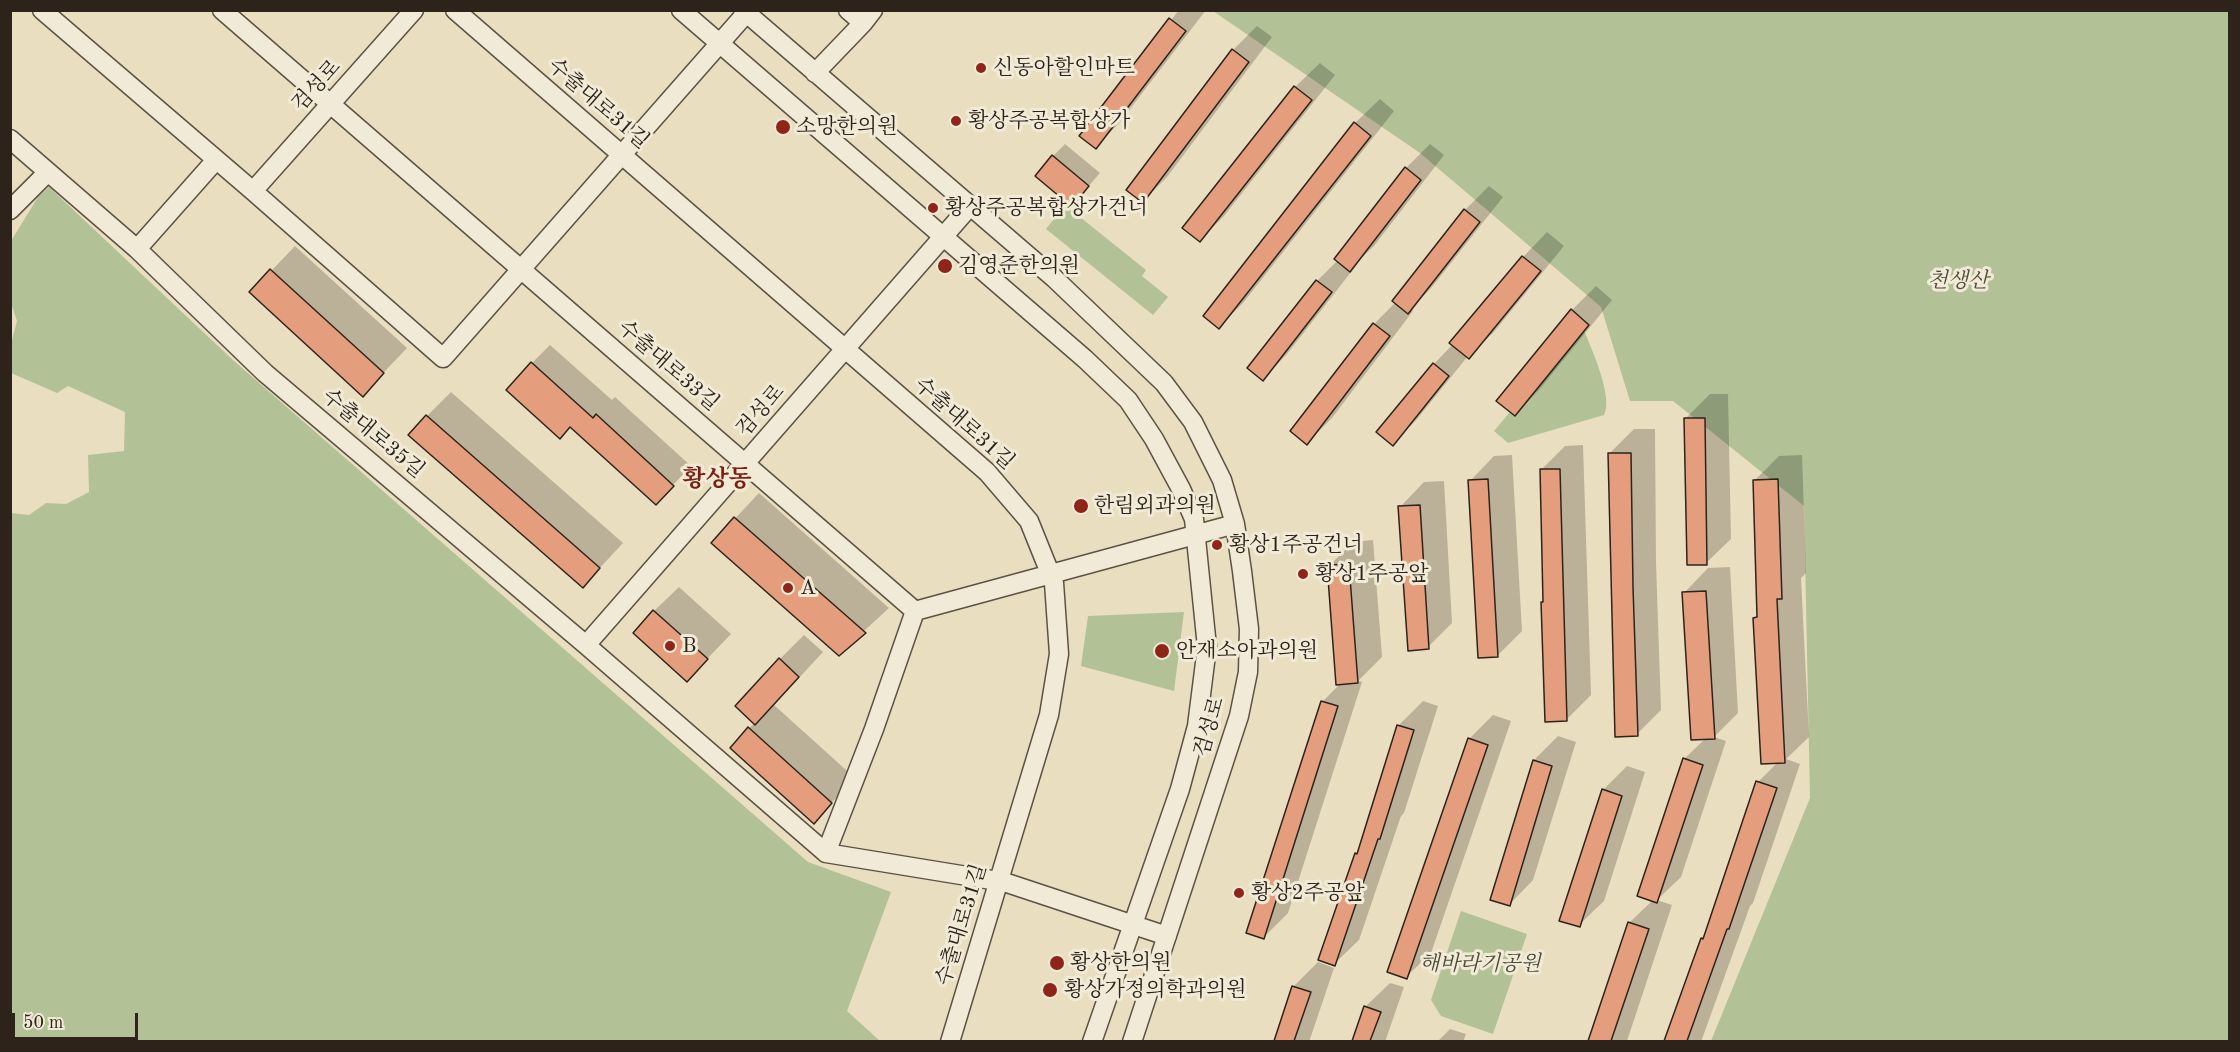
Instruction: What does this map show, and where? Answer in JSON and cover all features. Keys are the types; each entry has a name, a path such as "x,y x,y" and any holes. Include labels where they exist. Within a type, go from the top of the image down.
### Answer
{"street":[{"path":"42,10 253,192"},
{"name":"수출대로33길","path":"222,10 915,611"},
{"name":"검성로","path":"414,10 253,192 443,358 746,12 1054,278 1164,383 1193,422 1222,480 1235,524 1249,629 1248,672 1239,716 1132,1041"},
{"name":"수출대로31길","path":"455,10 987,472 1029,521 1054,583 1059,654 1050,715 950,1041"},
{"path":"681,10 1085,359 1128,400 1154,439 1194,519 1207,647 1197,726 1180,789 1092,1041"},
{"path":"815,73 868,17 848,10"},
{"name":"수출대로35길","path":"10,139 137,249 265,373 586,645 826,853"},
{"path":"137,249 215,161"},
{"path":"10,210 48,172"},
{"name":"검성로","path":"586,645 970,206"},
{"path":"1167,936 999,881 826,853 874,729 915,611 1235,524"}],"green space":[{"name":"천생산","path":"1213,11 2229,11 2229,1041 1711,1041 1810,798 1804,506 1673,401 1630,401 1601,307 1420,153"},
{"path":"49,187 234,361 808,862 891,892 847,1011 880,1041 11,1041 11,513 29,515 46,503 66,504 89,492 88,455 124,451 125,412 68,386 57,393 11,373 11,344 17,321 11,303 11,241 38,197"},
{"path":"1065,205 1146,270 1142,276 1168,297 1153,315 1046,229"},
{"path":"1582,326 1604,384 1606,407 1604,415 1508,443 1494,431"},
{"path":"1184,612 1174,691 1081,666 1088,616"},
{"name":"해바라기공원","path":"1461,911 1527,934 1493,1034 1441,1016 1431,1000"}],"building":[{"path":"1169,18 1186,31 1096,149 1079,136"},
{"path":"1232,49 1249,62 1143,203 1126,190"},
{"path":"1294,86 1312,100 1200,242 1182,228"},
{"path":"1354,122 1371,136 1219,329 1203,316"},
{"path":"1052,155 1089,186 1072,207 1035,176"},
{"path":"1405,167 1421,180 1350,272 1334,259"},
{"path":"1464,209 1480,222 1408,314 1392,301"},
{"path":"1522,256 1541,271 1469,359 1449,343"},
{"path":"270,269 384,373 363,397 249,292"},
{"path":"1316,280 1332,292 1263,381 1247,368"},
{"path":"1571,309 1589,325 1515,416 1496,401"},
{"path":"1373,323 1390,336 1307,445 1290,431"},
{"path":"531,362 593,418 596,414 674,486 656,505 570,427 560,439 506,390"},
{"path":"1433,363 1449,376 1393,446 1376,432"},
{"path":"426,415 600,568 583,588 408,435"},
{"path":"1684,418 1705,418 1707,565 1687,565"},
{"path":"1608,453 1631,453 1638,736 1615,737"},
{"path":"1540,469 1560,469 1567,721 1545,722"},
{"path":"1488,479 1498,657 1478,658 1468,480"},
{"path":"1778,479 1782,599 1777,599 1785,763 1761,764 1753,618 1757,617 1753,480"},
{"path":"1420,505 1429,649 1408,651 1398,506"},
{"name":"A","path":"734,517 866,633 839,656 711,543"},
{"path":"1349,564 1358,683 1336,685 1327,565"},
{"path":"1706,591 1715,739 1691,740 1682,592"},
{"name":"B","path":"653,610 708,659 687,682 633,633"},
{"path":"779,658 799,677 755,725 735,706"},
{"path":"1321,701 1338,706 1264,939 1246,933"},
{"path":"1397,725 1414,730 1380,839 1378,839 1335,966 1318,960 1355,853 1357,854"},
{"path":"748,727 832,803 814,824 730,748"},
{"path":"1468,738 1488,745 1407,979 1387,972"},
{"path":"1683,758 1703,765 1657,903 1637,896"},
{"path":"1533,760 1552,766 1510,906 1490,900"},
{"path":"1756,781 1777,788 1729,929 1727,929 1687,1041 1664,1041 1701,938 1703,939"},
{"path":"1602,789 1622,796 1580,927 1559,921"},
{"path":"1628,922 1649,929 1611,1041 1588,1041"},
{"path":"1292,986 1311,992 1294,1041 1274,1041"},
{"path":"1364,1006 1381,1012 1370,1041 1352,1041"}],"place":[{"name":"신동아할인마트","path":"981,68"},
{"name":"황상주공복합상가","path":"956,121"},
{"name":"소망한의원","path":"783,127"},
{"name":"황상주공복합상가건너","path":"933,208"},
{"name":"김영준한의원","path":"945,266"},
{"name":"한림외과의원","path":"1081,506"},
{"name":"황상1주공건너","path":"1217,545"},
{"name":"황상1주공앞","path":"1303,574"},
{"name":"A","path":"788,588"},
{"name":"B","path":"670,646"},
{"name":"안재소아과의원","path":"1162,651"},
{"name":"황상2주공앞","path":"1239,893"},
{"name":"황상한의원","path":"1057,963"},
{"name":"황상가정의학과의원","path":"1050,990"}],"district":[{"name":"황상동","path":"717,480"}]}
